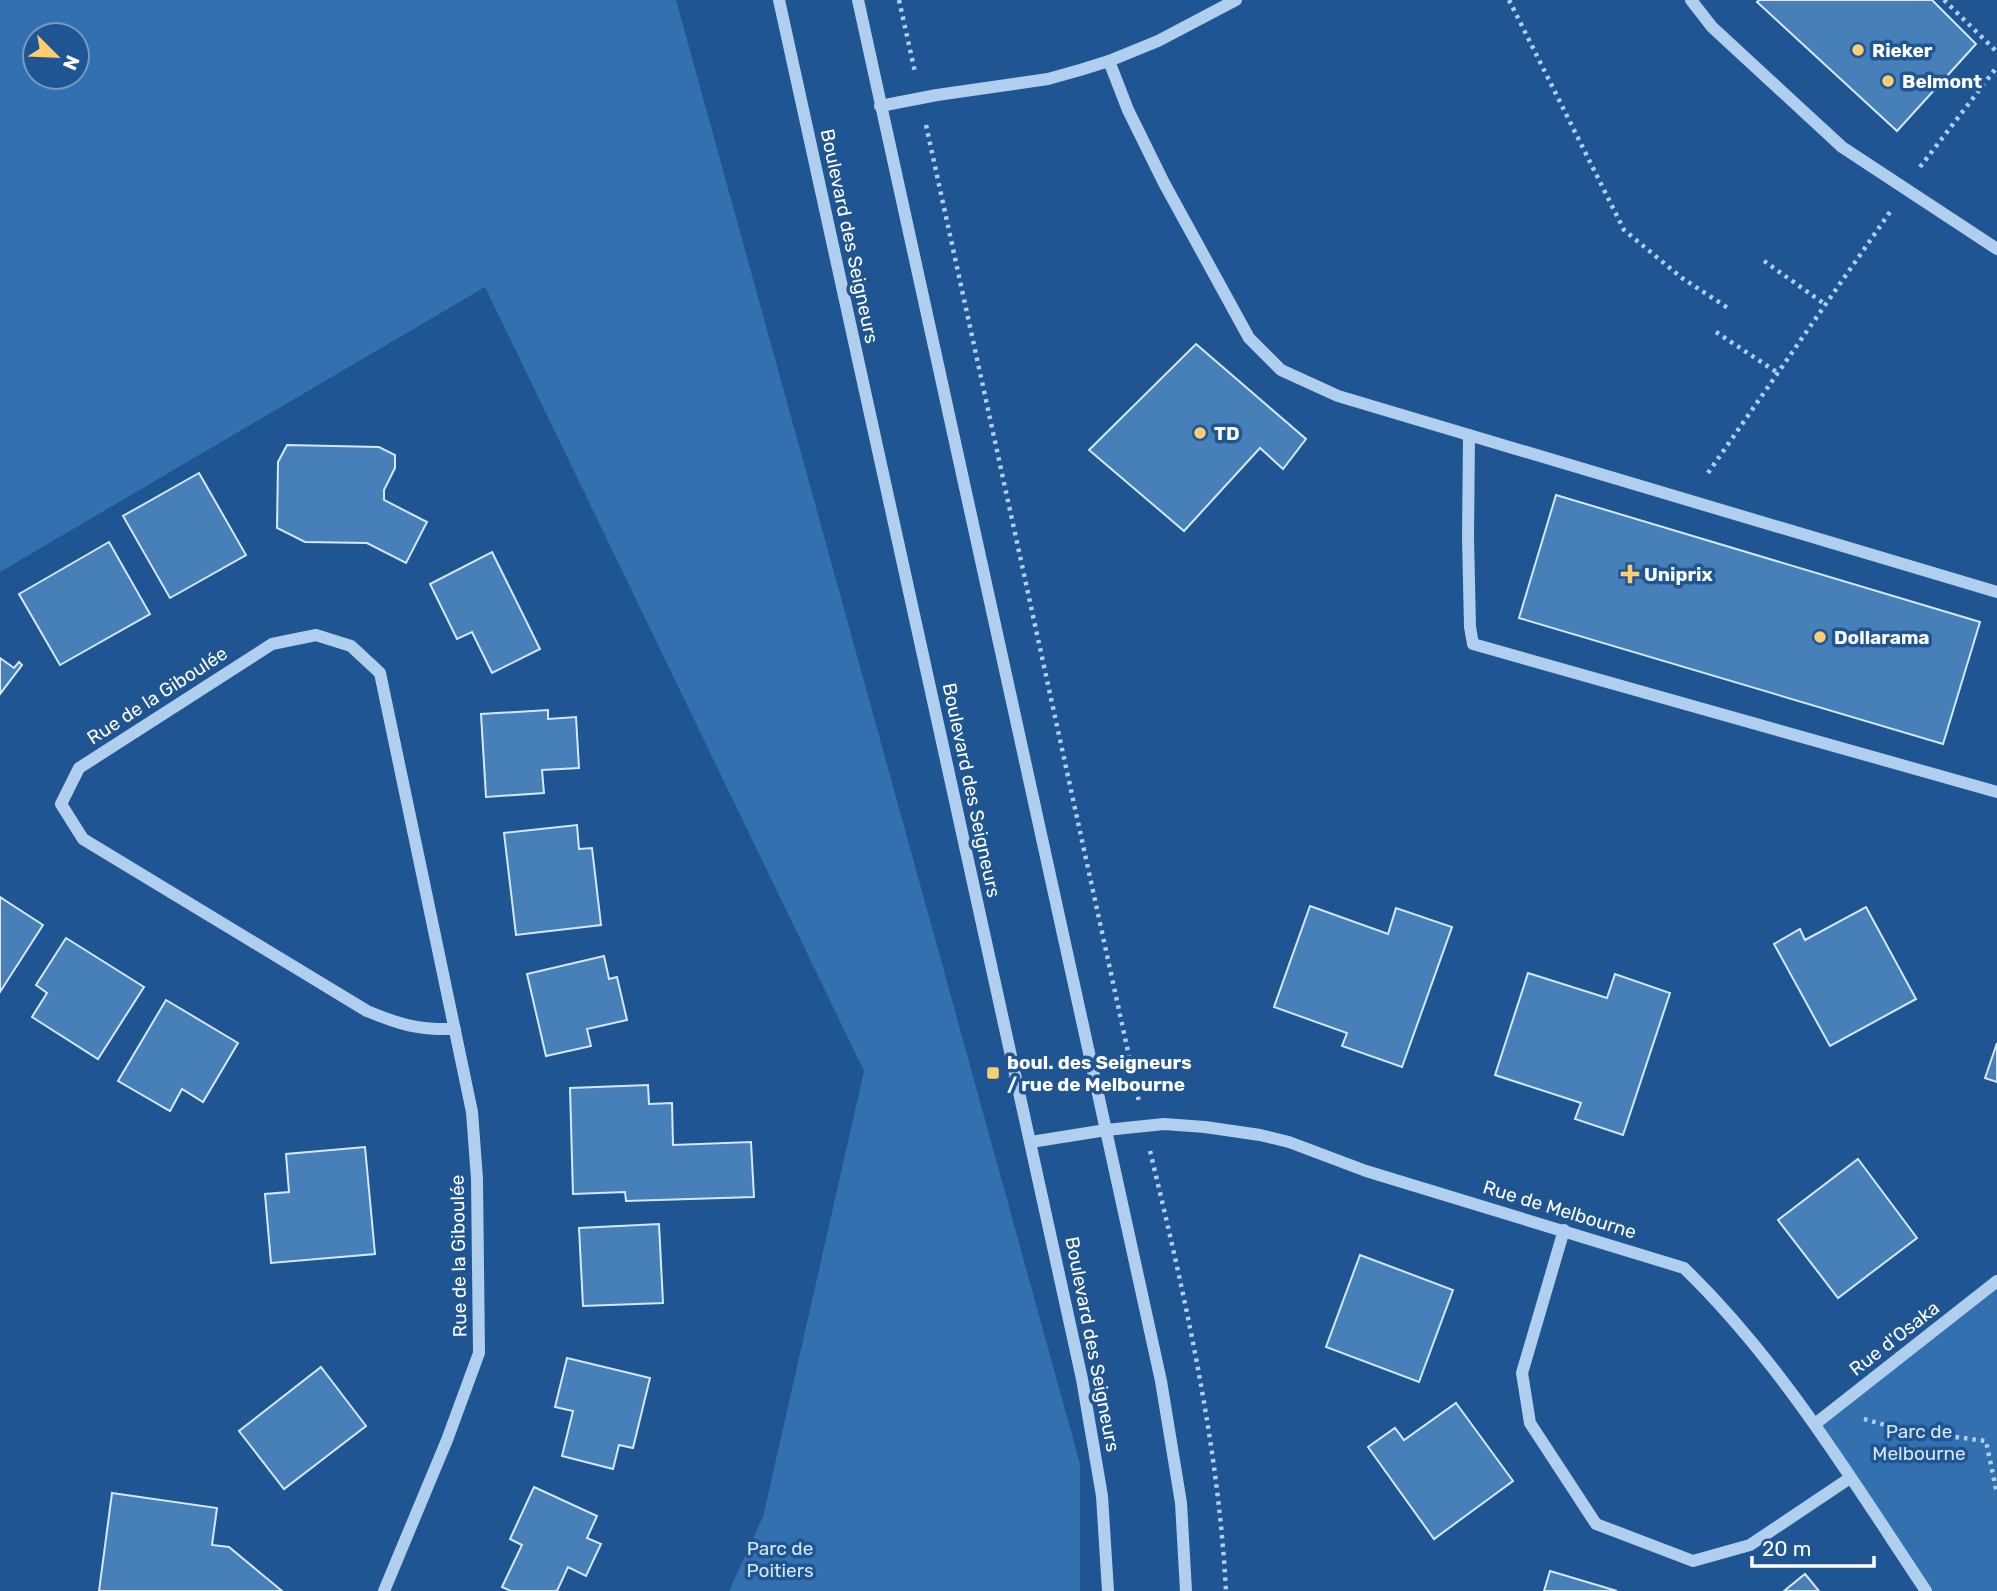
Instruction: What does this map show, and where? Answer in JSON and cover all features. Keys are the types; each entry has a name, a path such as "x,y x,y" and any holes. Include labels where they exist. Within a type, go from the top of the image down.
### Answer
{"street":[{"name":"Boulevard des Seigneurs","path":"779,0 1094,1439 1105,1523 1108,1591"},
{"path":"859,0 1170,1426 1181,1503 1186,1591"},
{"path":"880,106 1048,79 1109,61 1158,41 1236,0"},
{"path":"1691,0 1712,27 1842,147 1997,249"},
{"path":"1109,61 1117,86 1164,183 1249,338 1281,370 1338,396 1997,592"},
{"path":"1469,435 1470,614 1473,644 1997,792"},
{"name":"Rue de la Giboulée","path":"384,1591 447,1440 479,1353 477,1179 472,1112 455,1029 380,673 351,646 316,635 272,644 79,768 61,804 83,839 367,1011 402,1025 427,1030 455,1029"},
{"name":"Rue de Melbourne","path":"1031,1142 1164,1124 1260,1135 1289,1142 1366,1171 1684,1268 1714,1297 1815,1424 1926,1591"},
{"path":"1564,1230 1522,1373 1530,1423 1596,1524 1693,1561 1750,1545 1850,1478"},
{"name":"Rue d'Osaka","path":"1815,1424 1997,1282"}],"path":[{"path":"899,0 911,51"},
{"path":"1509,0 1624,230 1672,270 1731,310"},
{"path":"1944,0 1997,52"},
{"path":"1916,173 1997,67"},
{"path":"930,141 1128,1056"},
{"path":"1709,473 1890,212"},
{"path":"1764,261 1826,305"},
{"path":"1716,332 1778,373"},
{"path":"1161,1196 1198,1370 1218,1490 1226,1591"},
{"path":"1833,1410 1903,1430 1986,1441 1997,1494"}],"green space":[{"name":"Parc de Poitiers","path":"0,0 676,0 1080,1464 1080,1591 729,1591 763,1517 864,1071 485,287 0,572"},
{"name":"Parc de Melbourne","path":"1997,1281 1997,1591 1926,1591 1815,1424"}],"building":[{"path":"1932,0 1976,44 1897,131 1757,2"},
{"path":"1196,344 1306,439 1283,469 1260,448 1184,531 1089,450"},
{"path":"287,445 379,447 395,455 395,468 384,490 384,500 427,522 406,563 367,543 305,542 277,528 278,462"},
{"path":"199,473 246,555 170,598 123,516"},
{"path":"1556,495 1980,622 1943,744 1519,618"},
{"path":"109,542 150,614 60,665 19,594"},
{"path":"492,552 540,649 492,673 472,632 457,639 430,584"},
{"path":"0,658 14,668 19,662 22,665 0,694"},
{"path":"548,710 548,719 576,717 579,768 542,770 544,793 486,797 481,714"},
{"path":"577,825 579,849 592,848 601,925 516,935 504,833"},
{"path":"0,897 43,925 0,992"},
{"path":"1310,906 1388,934 1396,908 1452,927 1402,1067 1342,1046 1347,1033 1274,1007"},
{"path":"1866,907 1916,999 1830,1046 1774,944 1800,929 1805,940"},
{"path":"66,938 144,987 98,1059 32,1017 47,993 36,985"},
{"path":"604,956 609,979 617,977 627,1020 587,1029 591,1046 546,1056 527,974"},
{"path":"1528,973 1607,998 1615,974 1670,993 1623,1135 1575,1119 1581,1103 1495,1075"},
{"path":"166,1000 238,1043 203,1102 182,1089 170,1111 118,1081"},
{"path":"1997,1043 1997,1082 1985,1078"},
{"path":"648,1085 649,1104 672,1103 673,1145 751,1142 754,1197 626,1201 625,1192 573,1194 570,1088"},
{"path":"365,1147 375,1254 271,1263 265,1194 289,1192 286,1154"},
{"path":"1858,1159 1917,1238 1838,1298 1778,1220"},
{"path":"659,1224 663,1303 583,1306 579,1228"},
{"path":"1360,1255 1453,1290 1419,1382 1326,1347"},
{"path":"567,1358 650,1378 633,1448 619,1445 613,1469 562,1456 573,1411 555,1407"},
{"path":"321,1367 366,1426 284,1489 239,1431"},
{"path":"1456,1403 1513,1481 1434,1539 1368,1447 1395,1428 1404,1440"},
{"path":"534,1487 597,1516 587,1538 601,1544 586,1576 568,1567 557,1591 511,1591 502,1587 522,1545 510,1539"},
{"path":"112,1493 217,1508 212,1545 229,1547 282,1591 99,1591"},
{"path":"1550,1571 1617,1591 1544,1591"},
{"path":"1805,1574 1819,1591 1784,1591"}],"place":[{"name":"Rieker","path":"1858,50"},
{"name":"Belmont","path":"1888,81"},
{"name":"TD","path":"1200,433"},
{"name":"Uniprix","path":"1630,574"},
{"name":"Dollarama","path":"1820,637"},
{"name":"boul. des Seigneurs / rue de Melbourne","path":"993,1073"}]}
